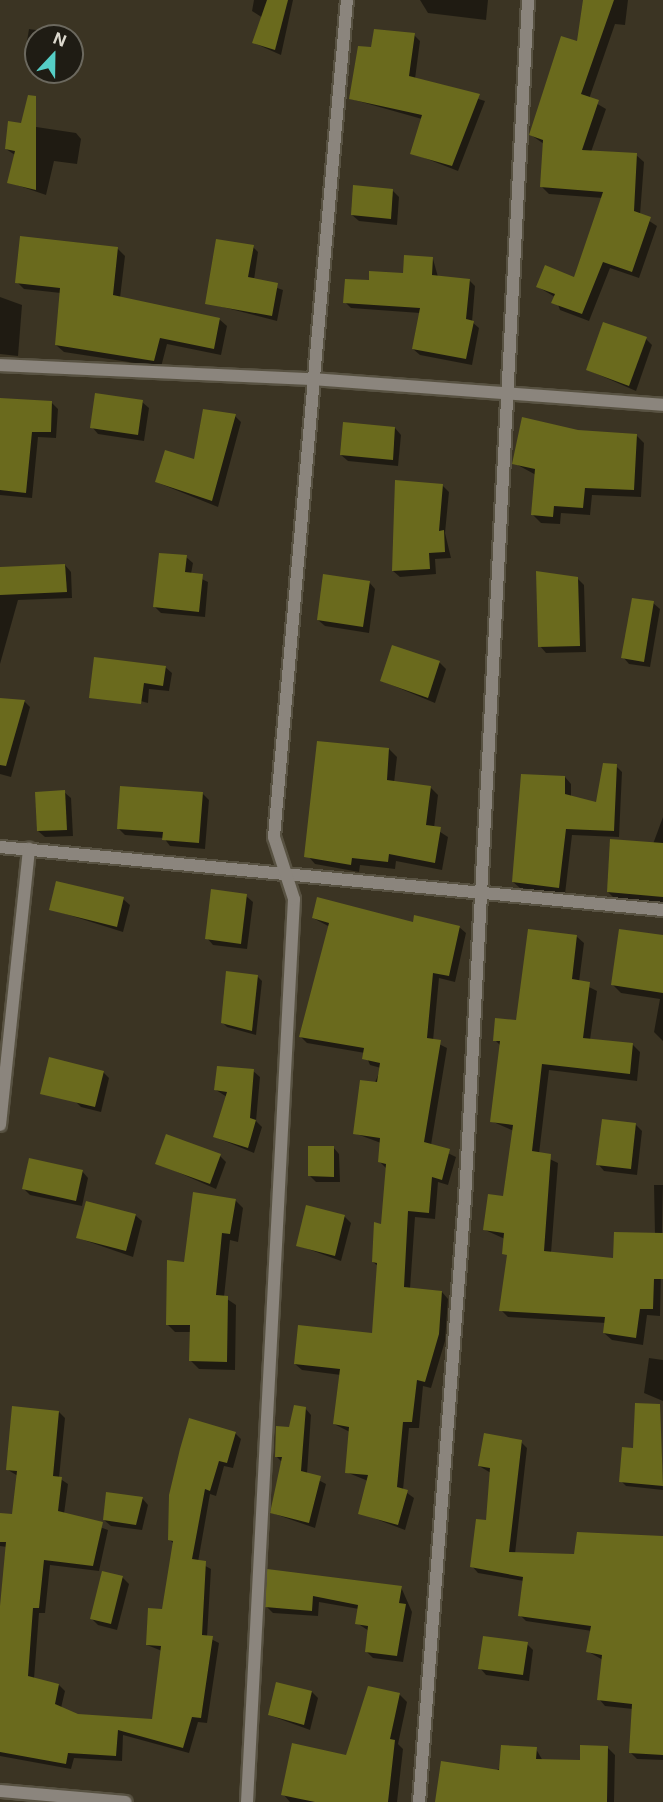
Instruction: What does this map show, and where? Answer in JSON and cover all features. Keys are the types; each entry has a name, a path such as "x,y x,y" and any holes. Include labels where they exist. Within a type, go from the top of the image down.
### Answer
{"street":[{"path":"247,1802 294,899 274,837 310,379 347,0"},
{"path":"419,1802 465,1199 503,393 528,0"},
{"path":"0,365 310,379 663,405"},
{"path":"0,847 663,910"},
{"path":"0,1125 29,849"},
{"path":"0,1791 126,1802"}],"building":[{"path":"267,0 288,0 275,50 252,43"},
{"path":"583,0 614,0 581,94 599,100 582,150 637,153 634,211 651,217 632,272 603,262 582,314 551,303 555,294 536,287 545,265 574,277 603,192 540,187 543,140 529,135 561,36 577,41"},
{"path":"374,29 415,33 409,76 480,94 452,166 410,154 422,115 349,99 358,46 371,47"},
{"path":"28,95 36,96 36,190 7,183 15,151 5,149 8,121 21,123"},
{"path":"353,185 393,189 391,219 351,215"},
{"path":"20,236 118,247 113,295 220,318 214,349 160,338 154,361 55,345 60,288 15,283"},
{"path":"216,239 254,245 248,277 278,283 272,316 205,304"},
{"path":"404,255 433,257 432,275 470,279 466,319 474,321 466,359 412,349 420,308 343,303 345,279 369,280 369,271 403,273"},
{"path":"603,322 647,337 629,386 586,370"},
{"path":"95,393 143,400 138,435 90,428"},
{"path":"0,398 52,401 51,432 32,432 26,493 0,490"},
{"path":"203,409 236,414 212,501 155,482 165,450 194,459"},
{"path":"522,417 578,430 637,434 634,490 585,488 583,508 554,506 553,517 531,515 535,469 512,464"},
{"path":"343,422 395,427 393,460 340,455"},
{"path":"395,480 443,484 439,531 444,530 445,552 429,553 430,569 392,571"},
{"path":"159,553 187,555 185,572 203,574 199,612 153,607"},
{"path":"65,564 67,592 0,595 0,567"},
{"path":"536,571 578,577 580,646 538,647"},
{"path":"323,574 370,581 363,627 317,620"},
{"path":"632,598 654,601 644,662 621,658"},
{"path":"392,645 440,661 428,698 380,681"},
{"path":"94,657 166,666 163,686 144,683 141,704 89,698"},
{"path":"0,698 25,700 6,766 0,765"},
{"path":"317,741 389,748 387,780 431,786 426,825 441,827 435,863 389,854 388,862 352,858 351,865 304,857"},
{"path":"603,763 617,764 614,831 566,829 559,888 512,882 521,774 565,776 565,794 596,802"},
{"path":"120,786 203,792 199,843 162,840 163,832 117,829"},
{"path":"65,790 67,830 37,831 35,792"},
{"path":"610,839 663,843 663,897 607,892"},
{"path":"56,881 124,897 117,927 49,910"},
{"path":"211,889 247,894 241,944 205,939"},
{"path":"317,897 413,922 414,915 460,926 449,976 433,973 427,1038 441,1040 424,1142 450,1149 442,1180 432,1177 429,1213 408,1211 404,1287 442,1291 439,1334 425,1382 417,1380 412,1422 403,1422 397,1487 408,1490 398,1525 358,1514 368,1475 345,1473 349,1427 333,1424 340,1369 294,1364 298,1325 372,1333 377,1263 372,1262 374,1222 381,1224 386,1164 378,1162 380,1138 353,1134 360,1080 377,1082 380,1063 362,1059 364,1048 299,1037 329,923 312,918"},
{"path":"528,929 577,935 572,979 590,982 583,1038 633,1043 630,1074 542,1064 532,1151 551,1154 544,1251 613,1258 614,1232 663,1233 663,1279 654,1279 653,1309 640,1309 636,1338 603,1333 605,1317 499,1311 507,1255 502,1254 504,1233 483,1230 488,1194 503,1196 513,1125 490,1122 500,1041 493,1041 495,1018 516,1020"},
{"path":"619,929 663,935 663,993 611,985"},
{"path":"226,971 258,975 252,1031 221,1023"},
{"path":"49,1057 104,1071 95,1107 40,1094"},
{"path":"217,1066 254,1069 250,1118 256,1120 248,1148 213,1137 227,1092 214,1090"},
{"path":"602,1119 636,1123 631,1169 596,1165"},
{"path":"166,1134 221,1154 210,1184 155,1164"},
{"path":"308,1146 334,1146 334,1177 308,1176"},
{"path":"29,1158 83,1170 76,1201 22,1189"},
{"path":"193,1192 236,1199 230,1234 222,1233 216,1295 228,1296 227,1362 189,1361 190,1325 166,1325 167,1260 184,1262"},
{"path":"86,1201 136,1214 126,1251 76,1238"},
{"path":"306,1205 345,1215 335,1256 296,1246"},
{"path":"635,1403 660,1404 663,1486 619,1482 622,1447 633,1448"},
{"path":"294,1405 306,1407 301,1471 321,1476 309,1523 270,1513 282,1457 275,1457 276,1426 289,1427"},
{"path":"12,1406 59,1411 53,1476 62,1477 58,1511 103,1522 93,1566 44,1560 39,1608 33,1608 28,1676 59,1684 55,1704 78,1714 152,1719 161,1646 146,1645 148,1608 162,1609 173,1541 168,1540 169,1495 189,1418 236,1432 227,1463 219,1461 210,1491 205,1489 192,1559 206,1561 202,1635 213,1636 201,1718 192,1717 183,1748 118,1730 116,1756 68,1753 66,1764 0,1752 0,1606 6,1542 0,1542 0,1513 12,1514 17,1471 6,1470"},
{"path":"484,1433 522,1440 509,1552 574,1554 577,1532 663,1536 663,1755 629,1753 632,1704 597,1700 602,1655 586,1652 591,1626 518,1616 523,1577 470,1567 476,1519 486,1520 490,1468 478,1466"},
{"path":"106,1492 143,1497 136,1525 103,1520"},
{"path":"267,1569 402,1586 399,1603 406,1604 397,1656 365,1652 368,1626 355,1624 358,1605 313,1596 312,1611 265,1607"},
{"path":"102,1571 123,1576 111,1624 90,1619"},
{"path":"483,1636 528,1642 523,1675 478,1669"},
{"path":"276,1682 312,1691 304,1725 268,1715"},
{"path":"368,1686 400,1693 390,1739 395,1740 388,1802 315,1802 281,1795 292,1743 346,1755"},
{"path":"501,1745 537,1747 536,1759 580,1760 580,1745 608,1746 607,1802 435,1802 441,1761 499,1770"}]}
